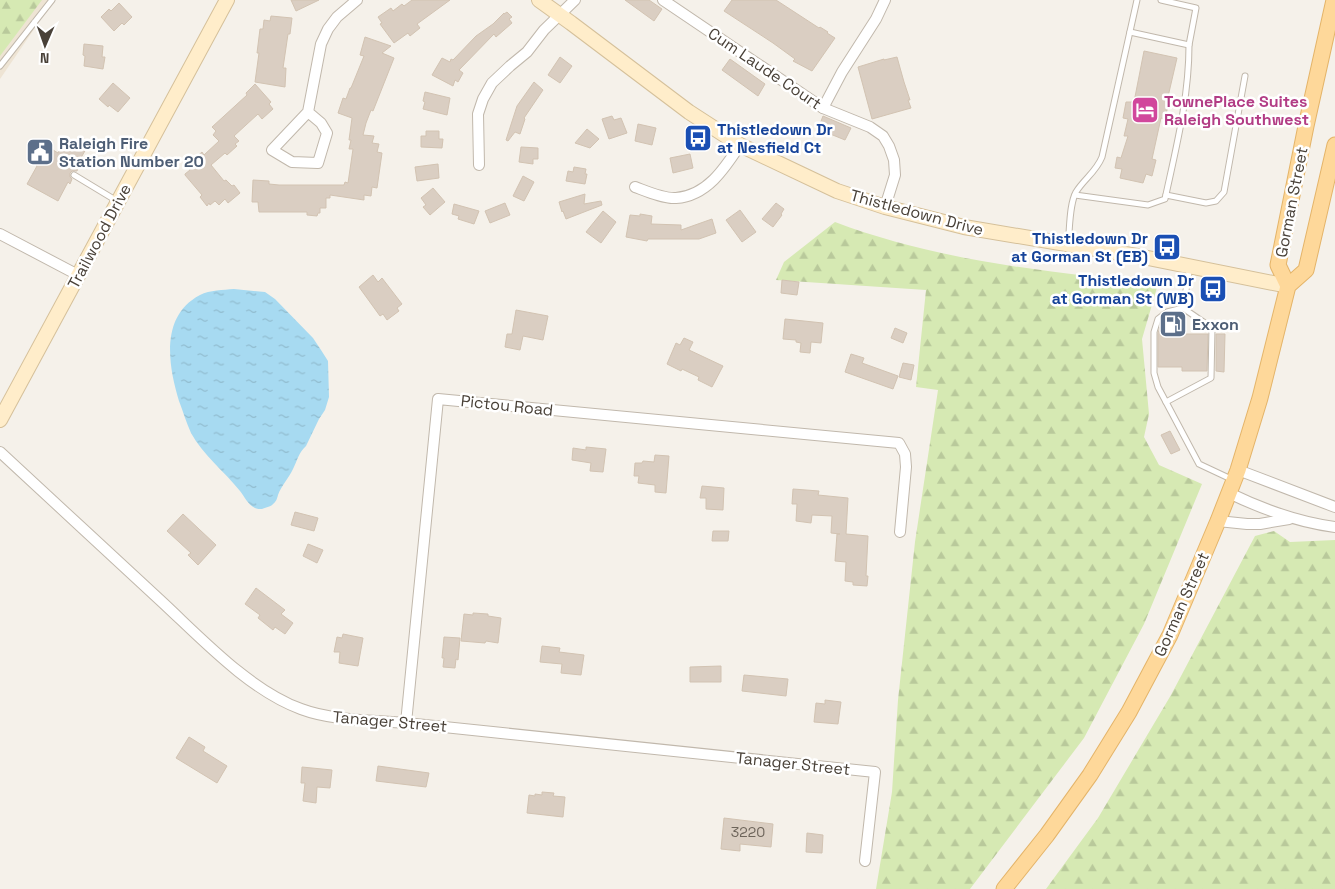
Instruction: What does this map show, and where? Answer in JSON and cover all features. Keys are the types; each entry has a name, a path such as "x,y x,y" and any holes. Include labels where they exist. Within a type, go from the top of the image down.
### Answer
{"main road":[{"name":"Trailwood Drive","path":"0,420 228,0"},
{"name":"Thistledown Drive","path":"539,0 689,112 740,145 837,191 885,207 964,227 1190,266 1288,286"},
{"name":"Gorman Street","path":"1288,286 1278,265 1334,0"},
{"name":"Gorman Street","path":"1004,889 1047,835 1090,775 1129,712 1170,635 1233,482 1260,398 1288,286 1306,270 1335,145"}],"street":[{"path":"308,112 321,123 327,133 318,163 292,162 272,150 308,112 321,44 337,16 357,0"},
{"path":"479,165 478,114 483,99 492,83 527,52 559,14 574,0"},
{"name":"Cum Laude Court","path":"663,0 823,108 870,127 883,136 894,160 895,175 885,207"},
{"path":"823,108 842,72 872,27 885,0"},
{"path":"635,187 656,195 676,198 698,192 715,179 740,145"},
{"path":"0,234 78,275"},
{"name":"Pictou Road","path":"406,722 438,399 899,443 905,454 906,467 900,532"},
{"name":"Tanager Street","path":"0,452 246,678 276,697 301,709 328,716 406,722 874,772 865,861"},
{"path":"1233,482 1335,507"},
{"path":"1233,482 1252,504 1292,519 1335,527"},
{"path":"1218,521 1260,524 1292,519"}],"lane":[{"path":"0,66 52,0"},
{"path":"1068,244 1072,204 1075,195 1098,166 1102,157 1137,0"},
{"path":"1075,195 1148,205 1165,200 1182,122 1189,64 1189,45 1196,8 1161,0"},
{"path":"1130,32 1189,45"},
{"path":"1166,195 1206,203 1216,201 1224,192 1245,76"},
{"path":"74,176 117,202"},
{"path":"1183,308 1190,266"},
{"path":"1166,402 1211,378 1212,328 1183,308 1166,312 1158,319 1154,332 1154,373 1158,387 1199,464 1233,482"}],"shaded area":[{"path":"0,0 54,0 0,79"}],"green space":[{"path":"0,0 42,0 0,56"},
{"path":"835,222 874,235 954,256 1076,275 1158,284 1142,339 1149,414 1144,437 1159,465 1202,484 1144,624 1084,738 970,889 876,889 892,792 898,700 915,542 938,390 916,387 926,290 776,280 784,262"},
{"path":"1274,531 1290,542 1335,540 1335,889 1046,889 1098,818 1171,695 1255,536"}],"water":[{"path":"234,289 265,292 275,299 313,338 328,361 329,397 325,410 275,502 262,509 250,505 191,433 175,387 170,357 170,342 173,328 178,315 187,304 204,293"}],"building":[{"path":"291,0 319,0 296,11"},
{"path":"412,0 450,0 417,24 420,28 410,36 408,33 394,43 380,24 382,23 378,17 391,8 393,11 402,4 404,6"},
{"path":"625,0 649,0 662,9 654,21"},
{"path":"732,0 776,0 835,38 812,71 793,61 795,59 773,43 724,11"},
{"path":"119,3 132,17 114,31 101,17"},
{"path":"507,12 512,17 509,19 512,23 496,37 494,34 459,70 463,73 458,82 455,80 453,86 432,75 442,58 450,62 451,59 453,60 476,36"},
{"path":"271,16 292,18 283,68 286,68 285,87 255,82 260,29 263,29 264,20 270,21"},
{"path":"365,37 391,46 382,53 394,58 373,111 371,110 363,135 374,136 372,143 379,144 377,152 382,153 377,188 372,187 371,196 364,195 364,200 330,195 330,198 326,198 326,208 320,208 320,213 317,216 307,215 307,212 259,212 258,202 252,202 253,180 269,181 269,184 279,185 344,185 345,182 348,183 353,149 349,149 352,118 338,113 343,98 346,99 364,56 360,55"},
{"path":"84,44 103,46 102,57 105,57 103,69 84,66"},
{"name":"TownePlace Suites Raleigh Southwest","path":"1144,51 1177,58 1167,101 1169,101 1165,119 1161,118 1152,159 1156,160 1152,176 1146,174 1143,183 1120,178 1122,169 1115,168 1117,157 1121,158 1128,136 1124,136 1128,119 1123,118 1126,102 1134,102"},
{"path":"560,57 572,66 560,83 548,75"},
{"path":"897,57 911,108 872,119 858,67"},
{"path":"730,59 765,84 758,96 722,70"},
{"path":"534,82 543,90 524,118 520,134 515,132 508,141 506,140 517,106"},
{"path":"113,83 130,98 118,112 109,105 108,107 99,99"},
{"path":"255,84 271,102 269,104 273,109 262,119 258,114 234,136 239,141 235,144 237,146 211,165 224,181 226,180 232,186 234,185 240,193 228,203 225,199 219,205 215,201 207,206 200,197 202,195 185,175 190,170 187,165 202,152 204,155 219,141 213,135 216,131 212,127 247,95 246,93"},
{"path":"425,92 450,98 447,115 423,109"},
{"path":"612,116 614,120 621,118 627,133 609,139 602,119"},
{"path":"823,116 851,128 845,140 818,129"},
{"path":"638,124 656,128 652,145 635,141"},
{"path":"587,129 599,139 590,148 575,143"},
{"path":"426,131 439,131 439,139 443,139 442,148 421,147 421,136 426,136"},
{"path":"66,138 86,149 78,163 80,164 77,171 70,173 72,179 70,184 68,182 58,201 27,184 37,166 35,164 45,145 58,153"},
{"path":"521,147 538,148 538,159 533,159 533,164 519,162"},
{"path":"690,154 693,168 673,173 670,158"},
{"path":"438,164 439,178 417,181 415,167"},
{"path":"574,167 586,169 585,184 566,181 568,171 573,172"},
{"path":"523,176 534,182 524,201 513,196"},
{"path":"433,188 445,202 430,215 423,207 426,205 421,198"},
{"path":"585,194 584,204 601,201 602,205 566,219 559,202"},
{"path":"505,203 510,215 490,223 485,211"},
{"path":"776,203 784,209 773,227 762,219"},
{"path":"454,204 479,211 474,224 458,219 459,216 452,214"},
{"path":"740,210 756,232 742,242 726,220"},
{"path":"603,211 616,222 601,243 586,232"},
{"path":"640,214 652,216 651,224 681,225 681,230 712,219 716,233 699,239 648,239 647,241 626,237 630,215 640,216"},
{"path":"373,275 378,282 382,278 402,304 397,308 399,311 387,320 383,314 380,316 359,287"},
{"path":"782,280 799,282 797,295 781,293"},
{"path":"516,310 548,316 543,340 523,336 520,350 505,347 507,334 512,334"},
{"path":"785,319 823,323 821,343 811,342 810,353 800,352 801,343 796,342 796,340 783,339"},
{"path":"1160,327 1184,327 1184,334 1208,334 1207,371 1182,371 1182,367 1158,367 1158,333"},
{"path":"895,328 907,333 903,343 891,338"},
{"path":"1216,334 1225,334 1224,372 1216,371"},
{"path":"684,338 693,342 689,350 723,366 712,387 698,380 699,377 667,364 676,343 680,345"},
{"path":"851,354 864,358 862,363 898,376 893,389 845,372"},
{"path":"903,363 914,365 911,380 899,377"},
{"path":"1170,431 1180,450 1171,454 1161,435"},
{"path":"586,447 606,449 603,472 590,471 591,463 572,460 573,448 586,450"},
{"path":"655,455 669,456 666,493 655,492 655,485 638,483 639,476 634,476 635,463 642,463 643,461 654,462"},
{"path":"702,486 724,488 723,510 706,509 706,498 700,498"},
{"path":"793,489 819,491 818,495 848,498 846,534 868,536 867,586 853,585 853,582 845,581 846,562 835,561 837,534 840,534 831,533 832,516 812,515 811,523 796,521 797,504 792,504"},
{"path":"295,512 318,518 314,531 291,525"},
{"path":"183,514 216,545 198,565 188,555 191,553 167,531"},
{"path":"713,531 729,531 728,541 712,541"},
{"path":"308,544 323,550 317,563 303,556"},
{"path":"256,588 285,610 281,614 293,623 285,634 275,627 273,630 258,618 260,615 245,604"},
{"path":"473,613 488,614 488,616 501,618 498,643 461,641 464,614 473,615"},
{"path":"343,634 363,638 358,666 339,663 340,652 334,652 337,637 342,638"},
{"path":"444,637 460,638 458,660 456,659 455,668 443,667"},
{"path":"542,646 560,648 559,652 584,655 581,675 561,673 562,664 540,662"},
{"path":"721,666 721,682 690,682 690,667"},
{"path":"744,675 788,679 786,696 742,691"},
{"path":"825,700 841,702 838,724 814,722 816,703 825,704"},
{"path":"189,737 205,747 203,751 227,766 217,783 176,758"},
{"path":"378,766 429,773 426,787 376,781"},
{"path":"302,767 332,770 330,788 317,787 316,803 303,801 305,783 301,783"},
{"path":"542,792 554,793 553,796 565,797 563,817 527,813 529,795 542,795"},
{"path":"724,818 773,824 771,847 740,844 740,851 721,849"},
{"path":"807,833 823,835 822,853 806,852"}],"place":[{"name":"TownePlace Suites Raleigh Southwest","path":"1145,110"},
{"name":"Thistledown Dr at Nesfield Ct","path":"698,138"},
{"name":"Raleigh Fire Station Number 20","path":"40,152"},
{"name":"Thistledown Dr at Gorman St (EB)","path":"1167,247"},
{"name":"Thistledown Dr at Gorman St (WB)","path":"1213,289"},
{"name":"Exxon","path":"1173,324"}]}
